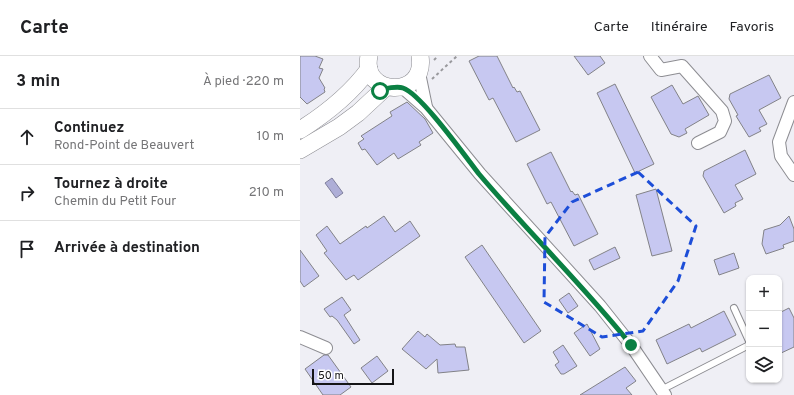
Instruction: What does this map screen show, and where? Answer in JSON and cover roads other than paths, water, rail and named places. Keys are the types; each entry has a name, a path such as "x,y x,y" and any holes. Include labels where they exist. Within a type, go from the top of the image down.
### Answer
{"street":[{"path":"650,56 661,70 682,66 722,111 725,121 720,132 698,143"},
{"path":"368,60 378,83 394,87 426,108 485,180 600,306 631,345 663,392"},
{"path":"300,130 331,110 358,85 368,60"},
{"path":"300,150 339,127 394,87 409,84 423,66"},
{"path":"423,66 426,108"},
{"path":"794,102 779,142 782,156 794,175"},
{"path":"300,337 326,348"}],"lane":[{"path":"734,308 746,335"},
{"path":"663,392 746,347"}],"water":[{"path":"332,178 343,193 336,198 325,183"}]}
